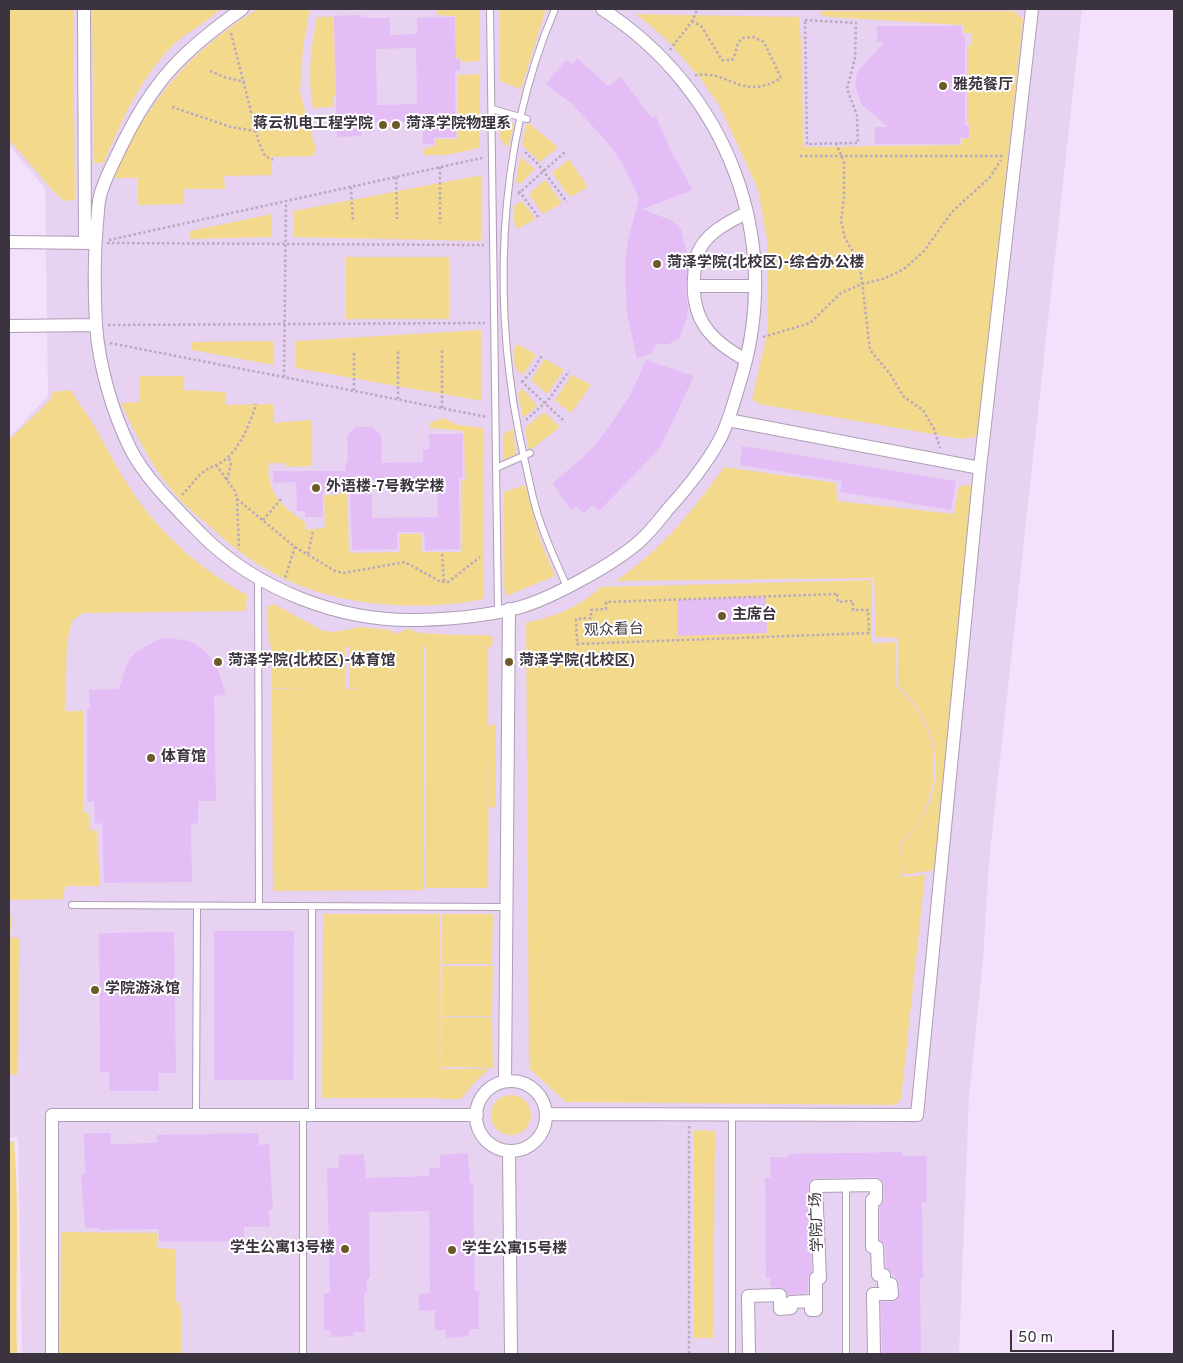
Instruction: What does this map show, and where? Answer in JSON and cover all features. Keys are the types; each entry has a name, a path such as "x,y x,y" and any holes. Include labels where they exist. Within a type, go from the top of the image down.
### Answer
{"street":[{"path":"84,9 90,243 93,262 97,340 108,390 131,450 173,506 214,546 239,566 281,589 330,608 362,616 396,620 450,619 525,606 582,580 639,542 680,496 720,440 728,420 746,360 755,314 754,248 739,184 713,123 682,79 664,59 626,25 602,9"},
{"path":"90,243 99,198 138,112 180,57 242,9"},
{"path":"546,1114 917,1115 1010,155 1032,9"},
{"path":"746,213 721,226 697,255 694,286 697,313 705,328 730,351 746,360"},
{"path":"9,242 90,243"},
{"path":"694,286 755,286"},
{"path":"9,326 96,325"},
{"path":"728,420 980,468"},
{"path":"504,610 507,907 506,1081"},
{"path":"506,1081 520,1082 533,1088 542,1100 546,1114 545,1126 536,1141 521,1150 509,1151 495,1148 484,1138 477,1125 477,1116 482,1097 492,1087 506,1081"},
{"path":"52,1354 52,1115 477,1116"},
{"path":"509,1151 511,1354"},
{"name":"学院广场","path":"750,1354 748,1296 780,1295 780,1309 791,1308 791,1302 811,1301 811,1310 816,1310 816,1278 820,1278 816,1186 876,1185 876,1200 872,1200 872,1247 877,1247 878,1275 884,1275 884,1284 891,1284 892,1294 873,1294 874,1354"}],"lane":[{"path":"490,9 496,468 504,610"},
{"path":"555,9 543,35 528,85 524,118 516,145 510,183 503,266 504,335 517,425 527,454 540,522 567,587"},
{"path":"492,109 524,118"},
{"path":"496,468 527,454"},
{"path":"258,577 259,906"},
{"path":"72,905 507,907"},
{"path":"196,1115 197,906"},
{"path":"302,1354 312,906"},
{"path":"732,1114 732,1354"},
{"path":"846,1185 846,1354"}],"path":[{"path":"664,59 692,21 697,9"},
{"path":"227,19 238,66 245,82 255,131 265,156 273,160"},
{"path":"805,20 856,23 856,53 847,89 857,115 858,143 836,143 807,144 805,20"},
{"path":"682,79 701,74 718,77 739,86 766,87 781,78 764,42 753,37 742,38 736,46 735,57 732,60 722,60 715,52 701,26 692,21"},
{"path":"210,71 224,78 245,82"},
{"path":"172,107 231,127 255,131"},
{"path":"836,143 842,156 844,196 841,221 845,238 856,259 862,284 870,350 890,374 904,398 923,410 934,429 944,461"},
{"path":"516,145 544,171 567,202"},
{"path":"508,203 565,152"},
{"path":"800,156 1010,155"},
{"path":"759,339 810,323 842,293 862,284 883,280 904,269 924,251 943,224 1010,155"},
{"path":"90,243 492,156"},
{"path":"440,167 440,223"},
{"path":"396,177 397,219"},
{"path":"510,183 520,192 540,218"},
{"path":"351,187 353,222"},
{"path":"284,377 286,201"},
{"path":"90,243 494,245"},
{"path":"96,325 494,323"},
{"path":"97,340 496,419"},
{"path":"398,350 398,399"},
{"path":"442,350 442,408"},
{"path":"354,353 354,391"},
{"path":"510,384 522,382 534,369 542,355"},
{"path":"508,368 565,422"},
{"path":"517,425 546,403 569,371"},
{"path":"173,506 202,473 228,456 245,433 256,404"},
{"path":"227,480 231,463 228,456"},
{"path":"216,465 237,499 295,547 335,571 344,574 405,562 444,582 448,582 461,574 480,557"},
{"path":"263,520 282,498"},
{"path":"237,499 239,566"},
{"path":"308,554 313,531"},
{"path":"281,589 295,547"},
{"path":"442,554 444,582"},
{"name":"观众看台","path":"837,594 838,602 853,601 853,610 868,610 869,631 869,633 577,644 576,619 592,618 591,610 606,609 606,602 837,594"},
{"path":"689,1114 689,1354"}],"shaded area":[{"name":"菏泽学院(北校区)","path":"9,9 1082,9 989,861 983,961 969,1097 959,1354 22,1354 18,1137 9,1138 9,438 48,396 45,188 9,145"},
{"path":"9,9 73,9 75,200 64,201 56,194 10,141"},
{"path":"92,9 220,9 174,44 162,57 133,100 117,131 104,163 94,163"},
{"path":"258,9 310,9 303,47 300,92 316,150 313,156 272,157 272,175 224,176 225,189 183,189 183,204 138,205 138,178 115,178 113,175 141,124 172,81 190,61 210,43"},
{"path":"438,9 479,9 479,61 462,62 461,58 456,58 456,16 438,15"},
{"path":"499,9 546,9 521,89 499,81"},
{"path":"822,11 1014,11 1023,19 978,431 975,437 961,439 759,404 752,399 768,330 767,239 758,189 719,105 701,79 666,39 636,14 799,17 802,58 803,147 961,145 962,139 970,138 970,125 967,124 967,45 971,45 971,33 963,33 963,25 827,17 820,14"},
{"path":"317,17 334,17 335,95 333,107 313,108 310,62"},
{"path":"479,74 479,148 446,155 423,155 423,149 435,146 435,139 458,139 458,75"},
{"path":"500,118 508,119 514,124 508,148 500,139"},
{"path":"527,122 558,147 540,162 522,145"},
{"path":"520,157 535,169 520,184 516,182"},
{"path":"569,159 588,187 570,197 552,173"},
{"path":"482,175 481,241 294,237 294,211"},
{"path":"545,180 562,203 543,214 529,194"},
{"path":"522,201 536,219 517,229 513,219 514,206"},
{"path":"272,214 272,237 190,239 190,231"},
{"path":"346,257 449,257 449,319 346,319"},
{"path":"481,330 482,401 296,368 296,341"},
{"path":"273,341 274,365 192,350 192,342"},
{"path":"518,344 536,355 523,375 515,368 513,350"},
{"path":"545,359 564,370 547,394 531,380"},
{"path":"572,375 591,385 571,413 555,400"},
{"path":"139,376 183,376 184,390 226,392 226,405 273,404 274,423 311,420 312,466 286,467 285,463 269,463 268,473 270,482 277,498 283,505 305,522 305,530 325,528 324,495 339,495 338,482 347,482 349,553 399,552 400,534 421,534 422,552 461,552 461,481 465,480 464,431 429,428 430,423 443,418 458,425 483,428 484,599 429,605 372,603 316,591 290,581 258,564 227,542 186,506 167,484 152,462 121,403 140,402"},
{"path":"523,389 537,406 523,418 518,393"},
{"path":"69,390 92,421 121,474 146,511 192,558 247,595 246,611 83,613 72,621 67,642 65,711 83,711 83,812 89,814 90,830 97,831 100,886 65,886 63,899 9,900 9,440 50,400 53,392"},
{"path":"544,412 560,427 529,451 525,428"},
{"path":"513,429 516,454 503,460 503,434"},
{"path":"724,467 836,483 837,501 954,514 959,486 973,485 935,870 903,875 901,844 917,826 928,806 934,785 936,764 933,742 925,722 913,702 897,685 898,638 876,637 874,578 616,581 633,569 662,543 700,500"},
{"path":"525,485 541,542 555,576 506,596 504,586 504,492"},
{"path":"872,580 872,643 896,642 896,686 910,700 921,716 933,750 934,768 927,805 916,826 900,843 902,877 925,875 901,1099 894,1105 566,1102 530,1069 529,1065 526,623 547,618 575,606 601,587"},
{"path":"274,604 323,631 334,632 361,627 390,630 395,634 408,629 420,633 486,635 493,637 492,647 488,647 488,726 496,724 496,807 489,808 489,735 488,888 425,888 426,647 424,646 424,890 273,891 272,689 309,689 271,688 272,646 269,645 267,607","holes":["349,646 349,688 365,689 345,689 345,647"]},
{"path":"323,914 440,914 441,1098 322,1098"},
{"path":"442,914 493,914 492,964 442,964"},
{"path":"12,915 10,937 19,938 18,1075 9,1074 9,916"},
{"path":"442,966 493,966 492,1016 442,1016"},
{"path":"442,1017 492,1017 493,1068 442,1067"},
{"path":"442,1069 489,1069 461,1099 442,1099"},
{"path":"515,1095 522,1098 528,1104 531,1115 530,1123 522,1132 515,1135 507,1135 500,1132 492,1123 491,1111 494,1104 503,1096"},
{"path":"694,1130 715,1131 713,1338 694,1338"},
{"path":"14,1141 17,1194 17,1354 9,1354 9,1142"},
{"path":"61,1232 157,1233 157,1248 175,1249 175,1301 179,1302 181,1309 181,1354 60,1354"}],"building":[{"path":"361,15 361,18 390,18 390,35 417,34 417,18 455,17 456,59 460,59 460,71 455,71 456,137 434,138 434,144 423,144 423,122 362,123 362,136 337,137 334,16","holes":["416,48 417,104 377,105 376,49"]},
{"name":"雅苑餐厅","path":"877,26 962,26 962,35 965,35 965,126 969,126 969,138 960,138 960,144 875,144 875,127 888,127 861,104 855,85 857,73 885,42 877,42"},
{"path":"577,58 608,86 621,77 652,118 656,116 670,149 693,190 642,209 673,221 681,229 688,257 686,293 688,309 687,318 679,339 669,344 656,344 651,354 637,358 627,314 625,267 628,240 639,198 619,158 606,141 572,104 546,84 566,60 573,64"},
{"path":"646,360 694,376 660,448 599,511 592,505 584,514 576,506 571,510 553,484 554,482 590,451 608,428 631,394"},
{"name":"外语楼-7号教学楼","path":"355,427 372,427 381,435 382,463 423,462 423,450 430,449 429,434 463,434 463,478 459,478 460,549 425,550 424,532 397,532 397,549 352,550 350,492 323,493 323,517 305,517 305,511 297,511 296,482 273,483 273,471 346,471 346,462 348,462 347,436","holes":["437,478 438,517 372,518 372,480"]},
{"path":"742,446 956,481 951,510 840,492 842,481 740,465"},
{"name":"主席台","path":"766,597 767,633 678,636 677,600"},
{"name":"体育馆","path":"169,638 190,641 205,651 218,669 226,695 214,696 216,801 198,801 198,823 191,824 192,882 104,883 102,823 95,824 94,802 87,802 87,709 90,709 89,690 119,689 127,663 135,653 157,640"},
{"path":"214,931 294,931 293,1080 214,1080"},
{"path":"174,932 176,1073 158,1073 159,1091 109,1091 109,1072 100,1072 99,933"},
{"path":"84,1133 111,1133 111,1144 157,1143 157,1135 259,1133 259,1145 269,1144 273,1210 269,1210 270,1227 244,1227 244,1241 159,1242 159,1229 99,1230 99,1228 85,1228 81,1175 85,1174"},
{"path":"902,1152 902,1156 927,1156 927,1202 922,1202 921,1354 882,1354 881,1302 896,1301 900,1293 898,1280 886,1267 885,1246 880,1240 880,1207 884,1200 883,1181 876,1177 816,1178 809,1182 812,1271 808,1278 808,1293 788,1295 783,1288 771,1287 770,1278 766,1278 765,1178 771,1177 770,1157 788,1157 788,1154"},
{"path":"468,1153 470,1183 473,1183 475,1291 479,1291 479,1329 469,1329 469,1336 446,1338 446,1330 435,1330 435,1310 419,1311 419,1294 430,1293 429,1211 369,1212 370,1278 367,1278 367,1293 364,1293 365,1332 353,1332 353,1336 331,1337 330,1330 324,1330 324,1293 330,1293 327,1168 339,1168 339,1155 364,1154 366,1178 429,1176 429,1168 440,1168 440,1155"}],"place":[{"name":"雅苑餐厅","path":"943,86"},
{"name":"蒋云机电工程学院","path":"383,125"},
{"name":"菏泽学院物理系","path":"396,125"},
{"name":"菏泽学院(北校区)-综合办公楼","path":"657,264"},
{"name":"外语楼-7号教学楼","path":"316,488"},
{"name":"主席台","path":"722,616"},
{"name":"菏泽学院(北校区)-体育馆","path":"218,662"},
{"name":"菏泽学院(北校区)","path":"509,662"},
{"name":"体育馆","path":"151,758"},
{"name":"学院游泳馆","path":"95,990"},
{"name":"学生公寓13号楼","path":"345,1249"},
{"name":"学生公寓15号楼","path":"452,1250"}]}
